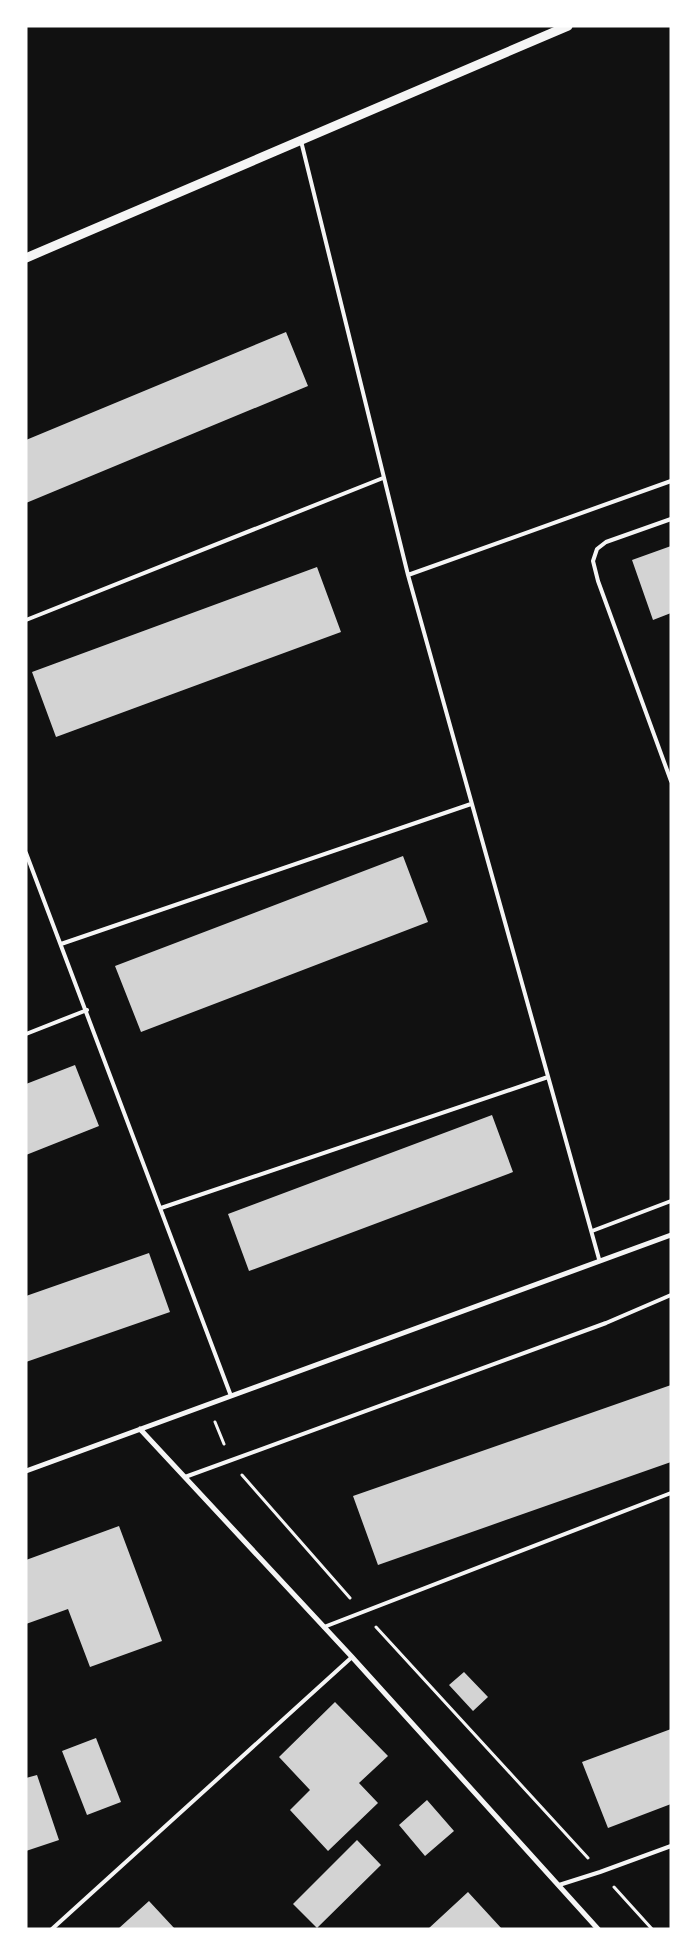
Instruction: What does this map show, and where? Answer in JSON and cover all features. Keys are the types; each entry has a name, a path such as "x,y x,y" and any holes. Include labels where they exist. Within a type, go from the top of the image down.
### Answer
{"street":[{"path":"26,258 301,142 568,26"},
{"path":"26,1471 599,1259 671,1235"},
{"path":"140,1429 352,1657 598,1929"}],"lane":[{"path":"301,142 408,575 599,1259"},
{"path":"26,620 383,478"},
{"path":"408,575 671,481"},
{"path":"671,519 606,542 597,549 592,561 671,781"},
{"path":"61,944 471,804"},
{"path":"26,853 87,1010 231,1396"},
{"path":"26,1034 87,1010"},
{"path":"161,1208 548,1077"},
{"path":"592,1231 671,1201"},
{"path":"185,1477 606,1323 671,1295"},
{"path":"324,1627 671,1493"},
{"path":"52,1929 352,1657"},
{"path":"559,1885 671,1846"}],"path":[{"path":"209,1404 230,1461 362,1612 652,1929"}],"building":[{"path":"286,332 308,386 26,503 26,440"},
{"path":"671,546 671,613 653,620 632,560"},
{"path":"317,567 341,632 56,737 32,672"},
{"path":"403,856 428,922 141,1032 115,966"},
{"path":"75,1065 99,1126 26,1155 26,1084"},
{"path":"492,1115 513,1172 249,1271 228,1214"},
{"path":"149,1253 170,1312 26,1362 26,1296"},
{"path":"671,1385 671,1462 378,1565 353,1496"},
{"path":"119,1526 162,1641 90,1667 68,1609 26,1624 26,1560"},
{"path":"464,1672 488,1697 473,1711 449,1685"},
{"path":"335,1702 388,1756 359,1783 378,1803 328,1851 290,1810 310,1790 279,1757"},
{"path":"671,1729 671,1804 608,1828 582,1762"},
{"path":"96,1738 121,1802 87,1815 62,1751"},
{"path":"37,1775 59,1840 26,1851 26,1778"},
{"path":"427,1800 454,1831 425,1856 399,1825"},
{"path":"357,1840 381,1865 317,1928 293,1904"},
{"path":"468,1892 502,1929 428,1929"},
{"path":"149,1901 175,1929 118,1929"}]}
